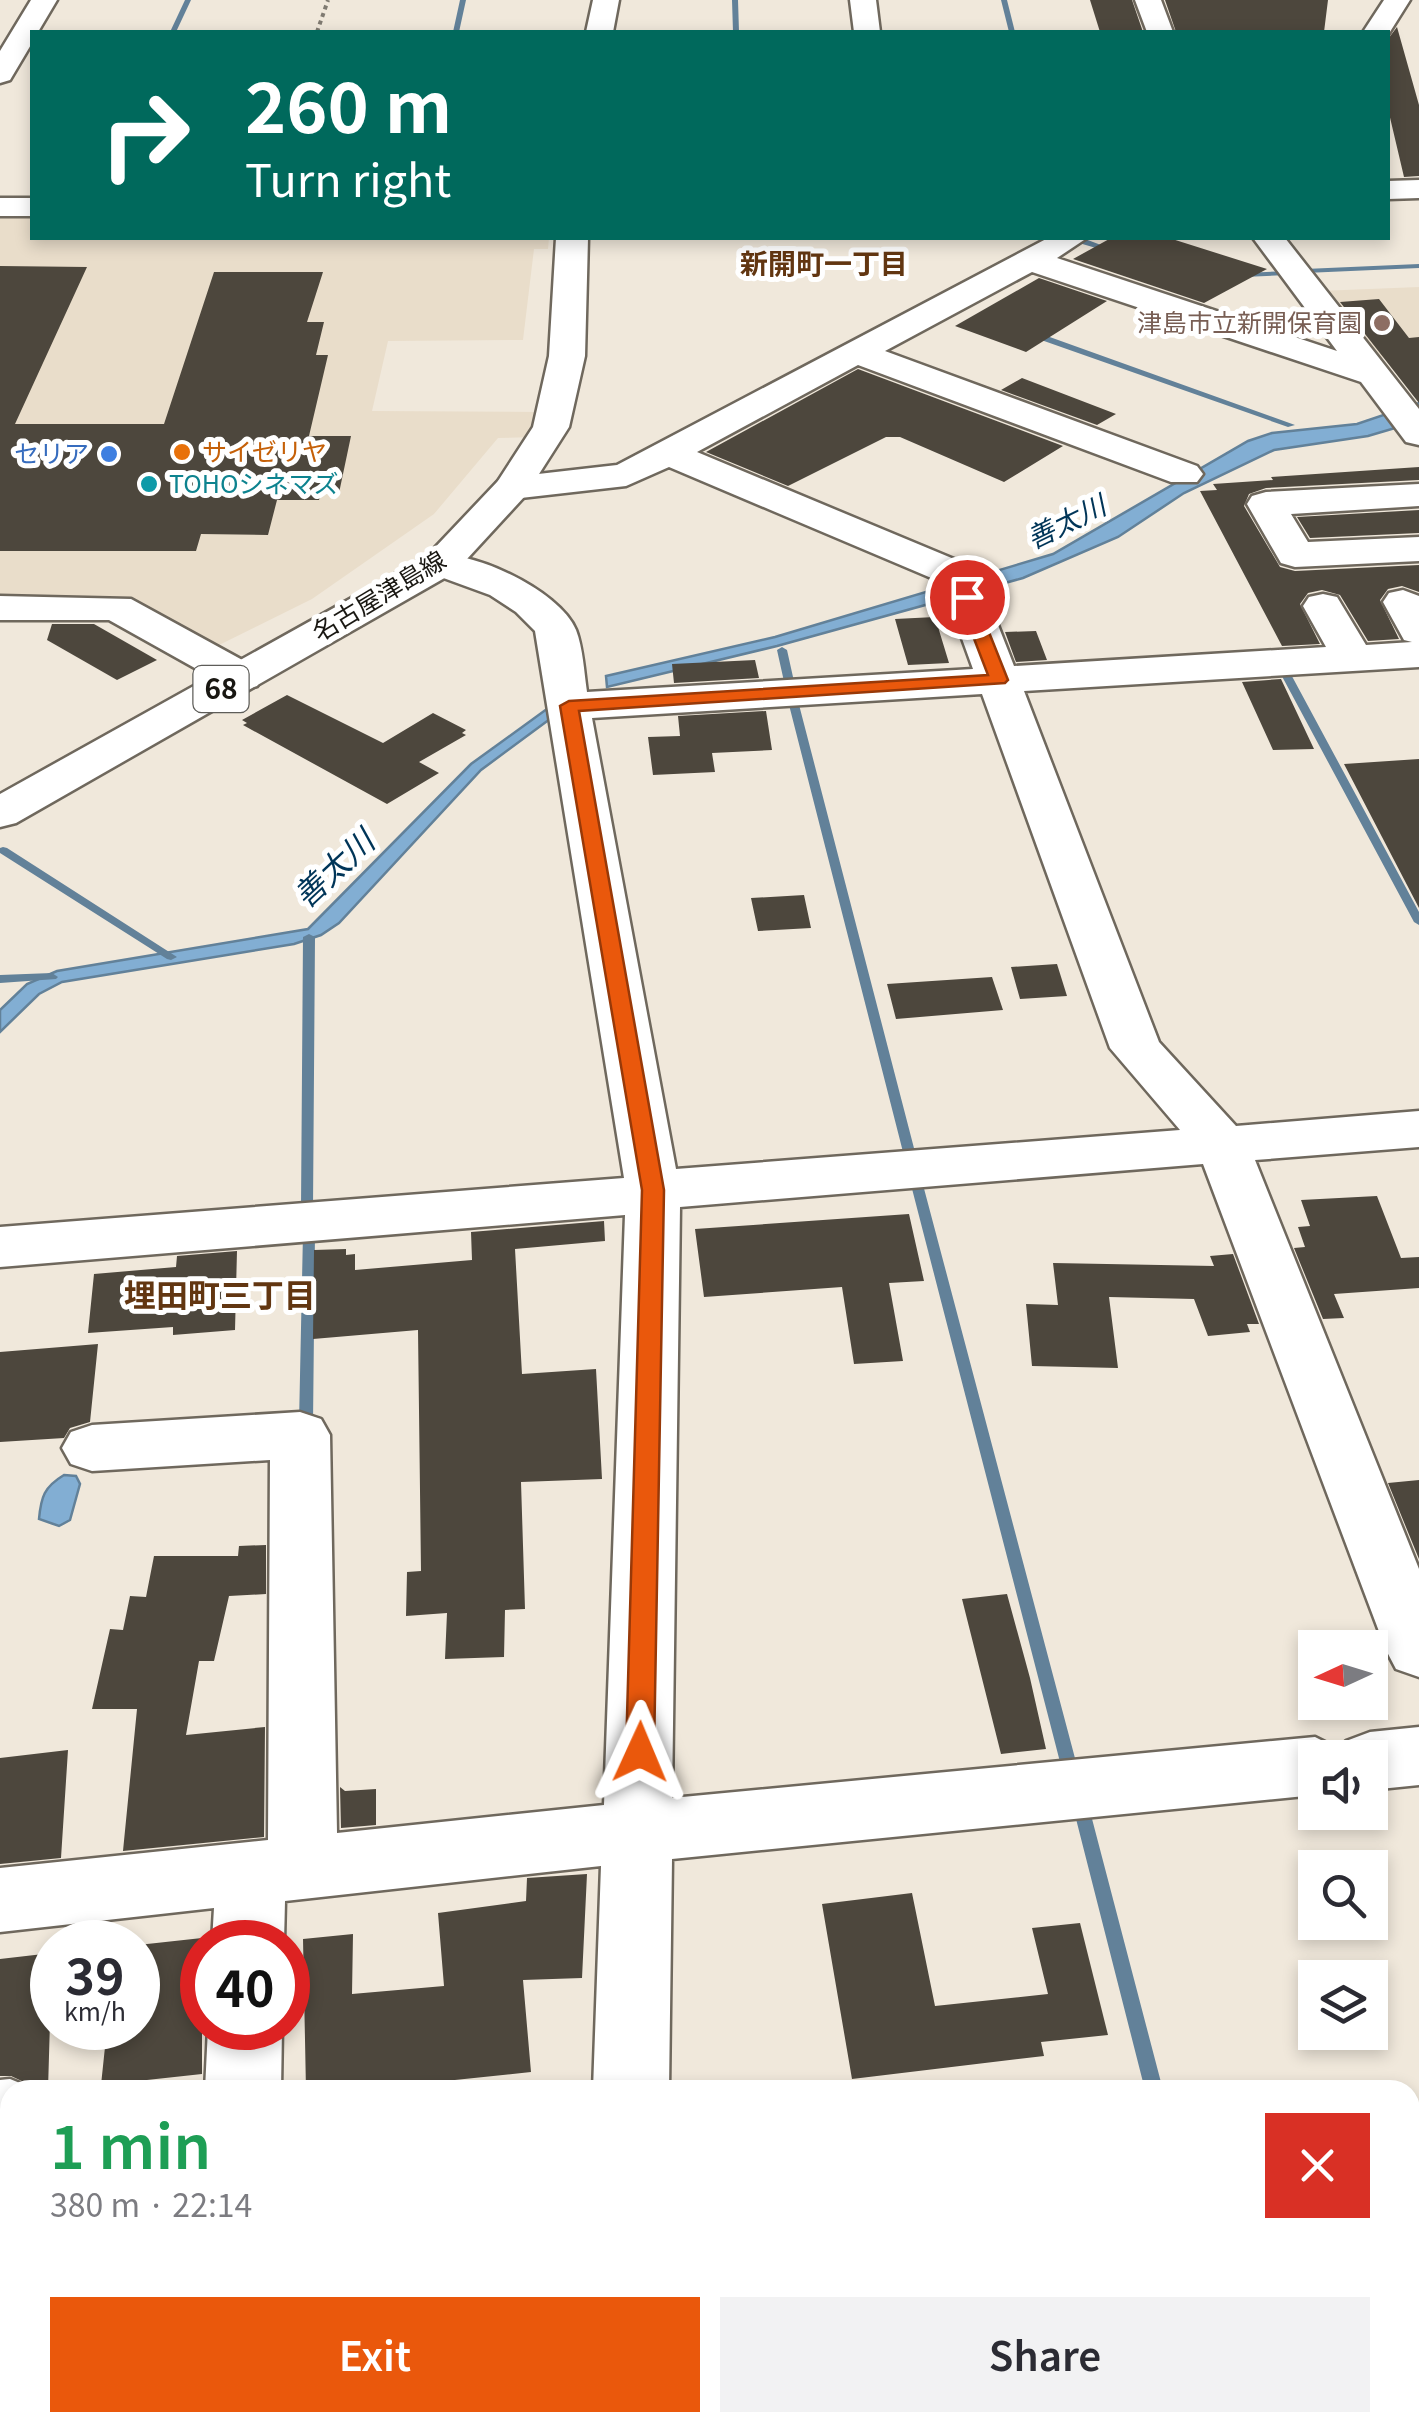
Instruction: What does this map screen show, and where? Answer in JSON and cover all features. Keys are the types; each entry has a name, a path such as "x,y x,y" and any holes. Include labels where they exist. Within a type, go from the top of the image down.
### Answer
{"street":[{"path":"0,74 18,37 44,0"},
{"path":"600,30 606,0"},
{"path":"863,0 867,30"},
{"path":"1148,0 1159,30"},
{"path":"1390,190 1419,189"},
{"path":"0,207 30,207"},
{"name":"名古屋津島線","path":"0,813 442,564 512,488 546,437 562,397 572,240"},
{"path":"512,488 626,476 1068,240"},
{"path":"1272,240 1402,410"},
{"path":"1030,260 1402,410"},
{"path":"857,353 1184,474"},
{"path":"665,452 965,587 1136,1048 1222,1143 1419,1650"},
{"path":"1419,495 1266,504 1294,555 1419,549"},
{"path":"442,564 520,592 537,604 554,629 653,1192 631,2080"},
{"path":"1324,606 1353,658"},
{"path":"0,608 117,608 242,676"},
{"path":"569,706 1419,654"},
{"path":"0,1247 1419,1129"},
{"path":"92,1448 300,1435 277,1870 257,1920"},
{"path":"1388,1759 1419,1756"},
{"path":"0,1900 1298,1768"},
{"path":"243,2080 245,2050"}],"path":[{"path":"318,30 328,0"}],"shaded area":[{"path":"0,216 30,217 30,240 549,240 548,249 534,249 523,340 388,341 372,411 538,412 536,437 498,438 434,514 312,599 211,649 129,605 0,604"},
{"name":"津島市立新開保育園","path":"1419,287 1419,356 1374,358 1319,291"}],"water":[{"path":"1419,403 1419,421 1368,436 1274,450 1184,493 1118,537 1023,578 777,646 607,687 606,676 775,637 1053,554 1248,441 1272,433 1357,424"},
{"path":"551,706 554,716 481,770 339,923 321,935 294,944 62,982 39,994 0,1032 0,1010 27,984 57,971 308,929 471,764"},
{"path":"64,1475 76,1476 80,1484 70,1520 59,1526 39,1519 45,1493"}],"building":[{"path":"1090,0 1132,0 1142,30 1099,30"},
{"path":"1165,0 1328,0 1324,30 1175,30"},
{"path":"1397,27 1419,105 1419,176 1404,177 1390,118 1390,36"},
{"path":"1107,240 1175,240 1267,269 1204,303 1073,259"},
{"path":"0,266 87,267 15,424 164,424 214,272 323,272 307,322 324,322 316,355 328,355 309,436 351,436 339,493 321,493 319,500 277,500 268,535 201,534 196,551 0,551"},
{"path":"1039,278 1107,301 1026,352 955,326"},
{"path":"1379,299 1409,338 1419,337 1419,403 1340,302"},
{"path":"858,369 1063,446 1004,482 900,437 886,437 788,486 706,452"},
{"path":"1022,378 1116,414 1097,425 1001,390"},
{"path":"1419,467 1419,480 1266,488 1249,494 1244,506 1280,567 1295,571 1419,565 1419,592 1402,586 1388,589 1380,600 1399,639 1368,641 1340,595 1322,590 1308,593 1300,604 1320,644 1282,646 1200,491 1217,490 1213,484 1273,480 1271,477"},
{"path":"1419,510 1419,533 1310,538 1297,517"},
{"path":"935,617 949,663 908,665 895,619"},
{"path":"52,624 94,624 157,660 117,680 47,640"},
{"path":"1036,631 1047,660 1016,662 1005,632"},
{"path":"755,660 759,678 674,683 672,664"},
{"path":"1281,679 1314,749 1273,750 1242,682"},
{"path":"287,695 383,743 433,713 466,730 462,733 466,735 419,762 439,773 387,804 243,725 247,723 242,720"},
{"path":"766,711 772,750 712,753 715,772 653,775 648,737 680,736 678,716"},
{"path":"1419,759 1419,908 1344,764"},
{"path":"804,895 811,928 758,931 751,898"},
{"path":"1057,964 1067,996 1020,999 1011,967"},
{"path":"992,977 1003,1010 896,1019 887,984"},
{"path":"1377,1196 1401,1258 1419,1257 1419,1288 1334,1294 1344,1318 1323,1319 1294,1248 1305,1247 1298,1227 1310,1226 1301,1200"},
{"path":"909,1214 924,1281 889,1283 903,1361 854,1364 842,1287 704,1297 695,1229"},
{"path":"604,1221 605,1241 515,1249 522,1374 596,1369 602,1479 521,1482 525,1609 505,1610 504,1657 445,1659 447,1613 406,1616 407,1572 421,1571 418,1330 313,1339 314,1250 346,1249 346,1255 355,1254 355,1270 472,1260 471,1232"},
{"path":"237,1251 235,1330 173,1335 173,1327 88,1333 94,1274 176,1267 177,1256"},
{"path":"1233,1254 1259,1324 1247,1324 1250,1332 1208,1336 1194,1299 1109,1297 1118,1368 1032,1366 1026,1304 1058,1305 1053,1263 1214,1266 1210,1256"},
{"path":"98,1344 90,1422 70,1428 64,1438 0,1442 0,1352"},
{"path":"1419,1480 1419,1559 1388,1483"},
{"path":"266,1545 266,1594 229,1596 214,1661 199,1661 186,1735 265,1727 264,1837 123,1851 137,1709 92,1709 110,1629 123,1630 130,1596 146,1597 154,1556 238,1556 239,1546"},
{"path":"1007,1594 1046,1749 1001,1754 962,1599"},
{"path":"68,1750 61,1858 0,1864 0,1758"},
{"path":"340,1787 345,1791 376,1789 376,1825 341,1828"},
{"path":"587,1874 582,1978 523,1980 531,2072 455,2080 306,2080 305,2050 310,2050 310,1938 353,1934 352,1994 444,1986 438,1913 526,1901 527,1878"},
{"path":"912,1893 935,2006 1048,1994 1032,1928 1080,1923 1108,2035 1041,2042 1044,2056 852,2079 822,1904"},
{"path":"180,1940 180,2050 202,2050 202,2074 102,2080 105,2050 160,2050 160,1943"},
{"path":"30,1956 30,2050 49,2050 48,2080 0,2076 0,1959"}],"waterway":[{"path":"174,30 188,0"},
{"path":"456,30 463,0"},
{"path":"735,0 736,30"},
{"path":"1004,0 1012,30"},
{"path":"1082,241 1113,251"},
{"path":"1305,271 1419,266"},
{"path":"1244,275 1286,273"},
{"path":"1030,333 1291,425"},
{"path":"782,650 790,686"},
{"path":"1282,667 1419,922"},
{"path":"792,697 909,1152"},
{"path":"3,850 171,957"},
{"path":"307,1208 309,937"},
{"path":"0,979 52,977"},
{"path":"916,1181 1068,1762"},
{"path":"306,1423 309,1233"},
{"path":"1083,1815 1151,2080"}],"place":[{"name":"津島市立新開保育園","path":"1382,323"},
{"name":"サイゼリヤ","path":"182,452"},
{"name":"セリア","path":"109,454"},
{"name":"TOHOシネマズ","path":"149,484"}],"district":[{"name":"新開町一丁目","path":"824,264"},
{"name":"埋田町三丁目","path":"220,1296"}],"route":[{"path":"640,1752 653,1190 569,706 999,680 967,597"}],"water label":[{"name":"善太川","path":"1066,522"},
{"name":"善太川","path":"334,869"}]}
